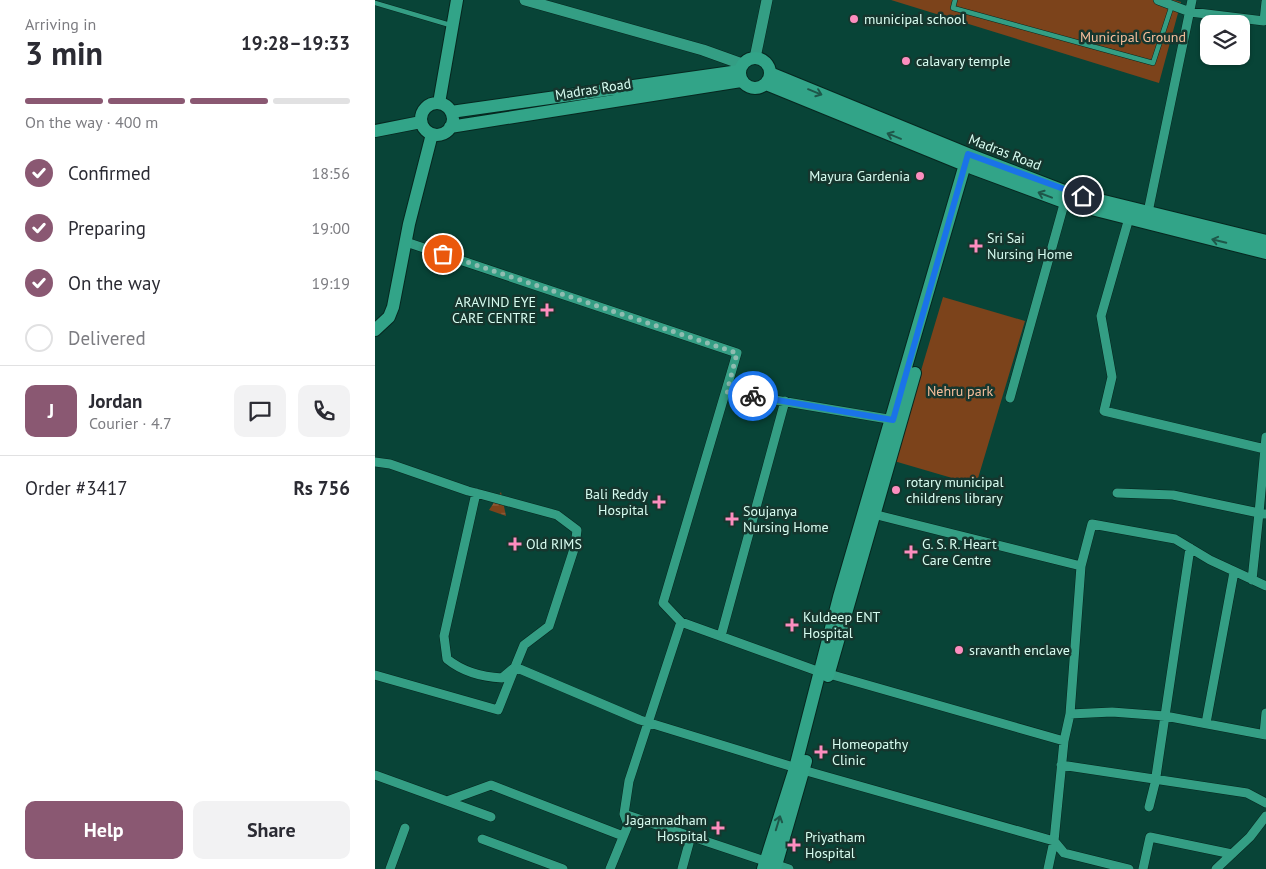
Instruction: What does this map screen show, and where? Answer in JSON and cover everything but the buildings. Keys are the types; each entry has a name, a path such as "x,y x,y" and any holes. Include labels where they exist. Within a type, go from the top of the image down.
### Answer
{"main road":[{"path":"439,103 457,0"},
{"path":"758,58 767,64 768,78 753,89 741,72 748,59 758,58"},
{"path":"439,103 451,112 741,72"},
{"name":"Madras Road","path":"450,127 741,72"},
{"name":"Madras Road","path":"768,78 970,161 1066,197 1148,212 1266,241"},
{"path":"421,122 425,108 439,103"},
{"path":"432,134 442,133 450,127 451,112"},
{"path":"375,132 421,122"},
{"path":"421,122 432,134"},
{"path":"375,330 389,318 393,307 406,242 432,134"},
{"path":"774,867 824,673 970,161"},
{"path":"1066,197 1129,218 1266,252"}],"street":[{"path":"525,0 544,2 703,50 741,72"},
{"path":"756,53 767,0"},
{"path":"1159,0 1190,12 1264,20 1266,2"},
{"path":"1148,212 1192,0"},
{"path":"1010,398 1066,197"},
{"path":"1129,218 1101,316 1112,377 1104,410 1265,449"},
{"path":"406,242 737,353 663,603 681,622 824,673 1064,740"},
{"path":"727,392 897,420"},
{"path":"721,636 785,401"},
{"path":"1252,580 1262,513 1266,437"},
{"path":"375,462 390,464 476,493 557,515 577,530 575,546 549,626 524,645 498,710 375,675"},
{"path":"476,493 445,636 447,659 458,668 488,678 502,678 515,667"},
{"path":"1117,493 1173,495 1262,513"},
{"path":"869,513 1081,566"},
{"path":"1048,869 1054,841 1064,740 1070,714 1081,566 1092,524 1175,539 1234,572 1266,586"},
{"path":"1149,807 1165,716 1190,548"},
{"path":"1206,723 1234,572"},
{"path":"610,869 627,825 624,814 629,781 681,622"},
{"path":"515,667 648,723 799,769 1054,841 1064,853 1129,869"},
{"path":"1070,714 1112,712 1165,716 1265,734 1266,713"},
{"path":"1061,765 1247,793 1266,804"},
{"path":"375,775 491,817"},
{"path":"447,801 491,785 623,836"},
{"path":"624,814 691,836 774,867"},
{"path":"1216,869 1250,836 1266,816"},
{"path":"390,869 405,828"},
{"path":"682,869 691,836"},
{"path":"1143,869 1150,837 1232,854"},
{"path":"482,839 563,869"}],"lane":[{"path":"955,0 953,8 1153,63 1172,5"},
{"path":"375,4 451,26"}],"green space":[{"name":"Municipal Ground","path":"891,0 1174,0 1181,2 1159,83"},
{"name":"Nehru park","path":"943,297 1025,321 976,485 894,461"},
{"path":"501,492 506,516 489,510"}],"way so far":[{"path":"443,254 737,353 727,392 753,396"}],"place":[{"name":"municipal school","path":"854,19"},
{"name":"calavary temple","path":"906,61"},
{"name":"Mayura Gardenia","path":"920,176"},
{"name":"Sri Sai Nursing Home","path":"976,246"},
{"name":"ARAVIND EYE CARE CENTRE","path":"547,310"},
{"name":"rotary municipal childrens library","path":"896,490"},
{"name":"Bali Reddy Hospital","path":"659,502"},
{"name":"Soujanya Nursing Home","path":"732,519"},
{"name":"Old RIMS","path":"515,544"},
{"name":"G. S. R. Heart Care Centre","path":"911,552"},
{"name":"Kuldeep ENT Hospital","path":"792,625"},
{"name":"sravanth enclave","path":"959,650"},
{"name":"Homeopathy Clinic","path":"821,752"},
{"name":"Jagannadham Hospital","path":"718,828"},
{"name":"Priyatham Hospital","path":"794,845"}],"route":[{"path":"753,396 893,420 968,154 1067,192 1083,196"}]}
